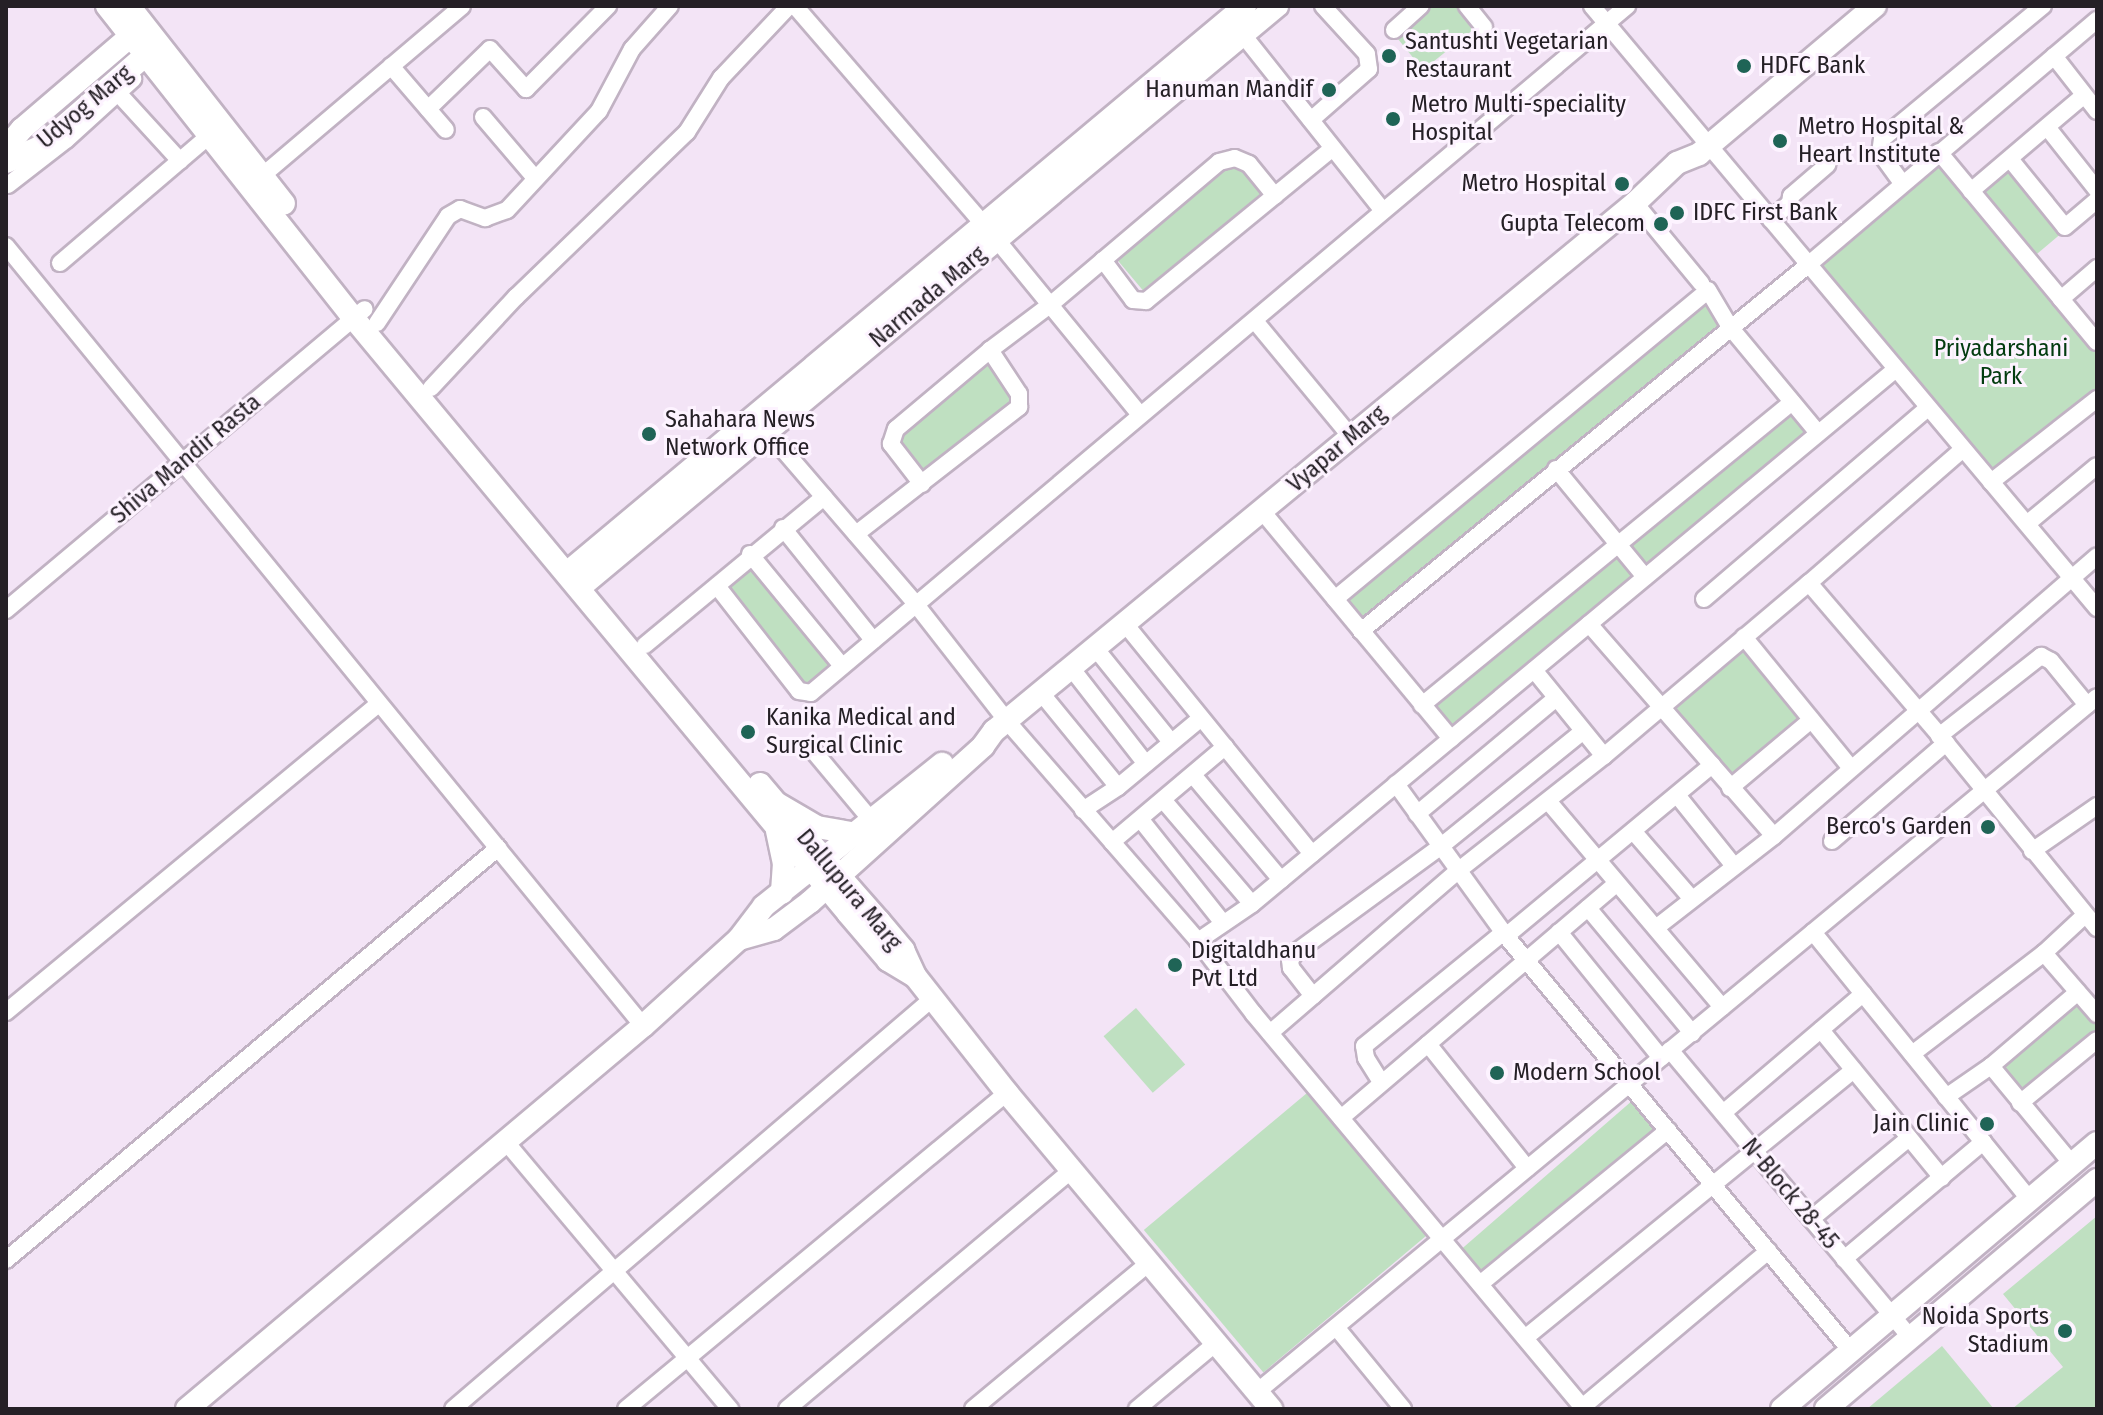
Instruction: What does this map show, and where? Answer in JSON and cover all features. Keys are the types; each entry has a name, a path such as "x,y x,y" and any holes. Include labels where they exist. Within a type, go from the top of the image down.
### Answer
{"street":[{"path":"107,6 136,30 210,135 256,181"},
{"path":"129,6 136,30"},
{"path":"256,181 462,6"},
{"path":"428,109 490,49 526,89 608,6"},
{"path":"483,117 535,178 599,111 632,49 670,6"},
{"path":"431,388 516,297 687,132 721,78 789,6"},
{"path":"795,6 990,232 1140,415"},
{"name":"Narmada Marg","path":"579,576 1239,20 1277,6"},
{"path":"1311,120 1369,69 1367,54 1323,6"},
{"path":"1394,30 1421,6"},
{"path":"1467,6 1484,27"},
{"path":"1592,6 2097,608"},
{"path":"717,586 799,691 811,693 914,602 1255,321 1627,6"},
{"name":"Vyapar Marg","path":"1706,139 1853,6"},
{"name":"Vyapar Marg","path":"826,873 975,738 1000,726 1042,694 1635,203 1677,163 1684,149 1706,139 1875,6"},
{"path":"1902,183 1882,158 1878,146 1882,139 2043,6"},
{"path":"1239,20 1332,149 1383,211"},
{"path":"1361,631 1808,265 2054,56 2095,26"},
{"name":"Udyog Marg","path":"6,148 22,129 136,30"},
{"path":"8,185 118,93 152,53"},
{"path":"152,53 365,317 776,814 817,827 865,835"},
{"name":"Udyog Marg","path":"6,162 40,147 152,53"},
{"path":"2054,56 2097,111"},
{"path":"391,66 446,130"},
{"path":"118,93 180,161"},
{"path":"1971,191 2084,95"},
{"path":"2047,127 2097,190"},
{"path":"60,263 210,135"},
{"path":"1103,260 1133,300 1146,301 1332,149"},
{"path":"1939,152 2097,342"},
{"path":"922,484 895,449 891,438 896,429 990,350 1050,305 1228,158 1249,164 1275,196"},
{"path":"2010,159 2065,227 2097,200"},
{"path":"1771,220 1790,203 1791,196 1827,165"},
{"name":"Shiva Mandir Rasta","path":"6,610 182,462 365,317 452,213 460,209 485,218 500,215 535,178"},
{"path":"1635,203 1701,283"},
{"path":"6,246 643,1026"},
{"path":"2061,299 2097,268"},
{"path":"1335,599 1708,290 1730,327 1818,433"},
{"path":"365,317 431,388 579,576 645,645 776,814 784,863 782,893"},
{"path":"1255,321 1351,437"},
{"path":"856,534 1019,407 1019,394 990,350"},
{"path":"1198,941 1252,904 1896,369"},
{"path":"1991,482 2097,399"},
{"path":"1422,705 1792,402"},
{"path":"1704,599 1928,408"},
{"path":"761,424 914,602 1000,726 1083,810 1198,941 1270,1033 1582,1408 1768,1251"},
{"path":"1270,1033 1459,870 1604,756 1962,450"},
{"path":"2028,523 2097,466"},
{"path":"1556,469 1645,577"},
{"path":"645,645 717,586 750,554 824,497"},
{"path":"1262,511 1451,739"},
{"path":"783,528 873,640"},
{"path":"750,554 842,666"},
{"path":"1657,927 1774,836 2097,556"},
{"path":"1809,583 1985,790 2097,928"},
{"path":"1589,624 1774,836"},
{"path":"1126,625 1312,854"},
{"path":"1744,637 1851,768"},
{"path":"1096,649 1171,742"},
{"path":"1264,1401 1336,1327 2092,701 2051,661 2041,656 1832,841"},
{"path":"1072,669 1146,764"},
{"path":"1534,670 1604,756"},
{"path":"1042,694 1118,787"},
{"path":"1417,814 1556,698"},
{"path":"6,1012 379,703"},
{"path":"1083,810 1118,787 1201,718"},
{"path":"1730,788 1811,720"},
{"name":"Vyapar Marg","path":"865,835 983,746 1000,726"},
{"path":"1313,996 1291,968 1290,960 1295,953 1440,847 1583,731"},
{"path":"1112,842 1225,747"},
{"path":"810,902 855,907 865,835 811,748"},
{"path":"1381,1082 1366,1058 1364,1046 1599,861 1712,765"},
{"path":"1193,775 1281,880"},
{"path":"1396,784 1505,934 1851,1351"},
{"path":"1677,795 1734,866"},
{"path":"1164,801 1252,904"},
{"path":"1548,801 1722,1007"},
{"path":"2032,851 2097,806"},
{"name":"Dallupura Marg","path":"776,814 855,907 903,950 915,976 1007,1093 1264,1401"},
{"path":"1141,820 1223,923"},
{"path":"1633,831 1692,899"},
{"path":"6,1260 498,848"},
{"path":"187,1409 643,1026 739,939 757,913 782,893 826,873"},
{"path":"739,939 774,929 810,902 826,873"},
{"path":"1341,1118 1617,883"},
{"path":"1588,908 1692,1033"},
{"path":"1912,1054 2044,953 2085,915"},
{"name":"N-Block 28-45","path":"1559,932 1666,1054 1723,1113 1911,1338"},
{"path":"1813,932 2030,1200"},
{"path":"2044,953 2097,1014"},
{"path":"1946,1097 1991,1066 2078,992"},
{"path":"1723,1113 1863,994"},
{"path":"453,1409 933,998"},
{"path":"1821,1030 1942,1178"},
{"path":"2020,1103 2097,1040"},
{"path":"1428,1044 1527,1168"},
{"path":"1991,1066 2072,1164"},
{"path":"1525,1338 1715,1187 1854,1070"},
{"path":"626,1409 1007,1093"},
{"path":"1480,1284 1668,1130"},
{"path":"1811,1219 1909,1138"},
{"path":"506,1142 730,1409"},
{"path":"1844,1259 1983,1142"},
{"path":"1782,1409 2097,1143"},
{"path":"787,1409 1072,1170"},
{"path":"1826,1409 2097,1180"},
{"path":"973,1409 1149,1263"},
{"path":"1336,1327 1403,1409"},
{"path":"1137,1409 1216,1343"}],"green space":[{"path":"1429,6 1464,6 1479,25 1423,70 1394,34"},
{"path":"1234,161 1264,197 1147,295 1117,259"},
{"name":"Priyadarshani Park","path":"1938,164 2097,354 2097,396 1991,475 1818,265"},
{"path":"2013,167 2066,230 2032,258 1979,195"},
{"path":"1702,301 1722,325 1364,625 1344,601"},
{"path":"989,363 1019,399 925,478 895,442"},
{"path":"1791,408 1812,433 1649,570 1628,545"},
{"path":"1616,553 1636,577 1452,731 1432,707"},
{"path":"750,563 834,663 804,688 720,588"},
{"path":"1744,650 1802,721 1731,779 1673,707"},
{"path":"2077,999 2097,1023 2097,1034 2022,1096 1997,1066"},
{"path":"1136,1008 1185,1065 1153,1093 1104,1036"},
{"path":"1307,1093 1427,1235 1263,1372 1144,1230"},
{"path":"1633,1100 1657,1128 1487,1276 1462,1248"},
{"name":"Noida Sports Stadium","path":"2097,1216 2097,1409 2012,1409 2063,1367 2003,1294"},
{"name":"Noida Sports Stadium","path":"1942,1346 1994,1409 1867,1409"}],"place":[{"name":"Santushti Vegetarian Restaurant","path":"1389,56"},
{"name":"HDFC Bank","path":"1744,66"},
{"name":"Hanuman Mandif","path":"1329,90"},
{"name":"Metro Multi-speciality Hospital","path":"1393,119"},
{"name":"Metro Hospital & Heart Institute","path":"1780,141"},
{"name":"Metro Hospital","path":"1622,184"},
{"name":"IDFC First Bank","path":"1677,213"},
{"name":"Gupta Telecom","path":"1661,224"},
{"name":"Sahahara News Network Office","path":"649,434"},
{"name":"Kanika Medical and Surgical Clinic","path":"748,732"},
{"name":"Berco's Garden","path":"1988,827"},
{"name":"Digitaldhanu Pvt Ltd","path":"1175,965"},
{"name":"Modern School","path":"1497,1073"},
{"name":"Jain Clinic","path":"1987,1124"},
{"name":"Noida Sports Stadium","path":"2065,1331"}]}
